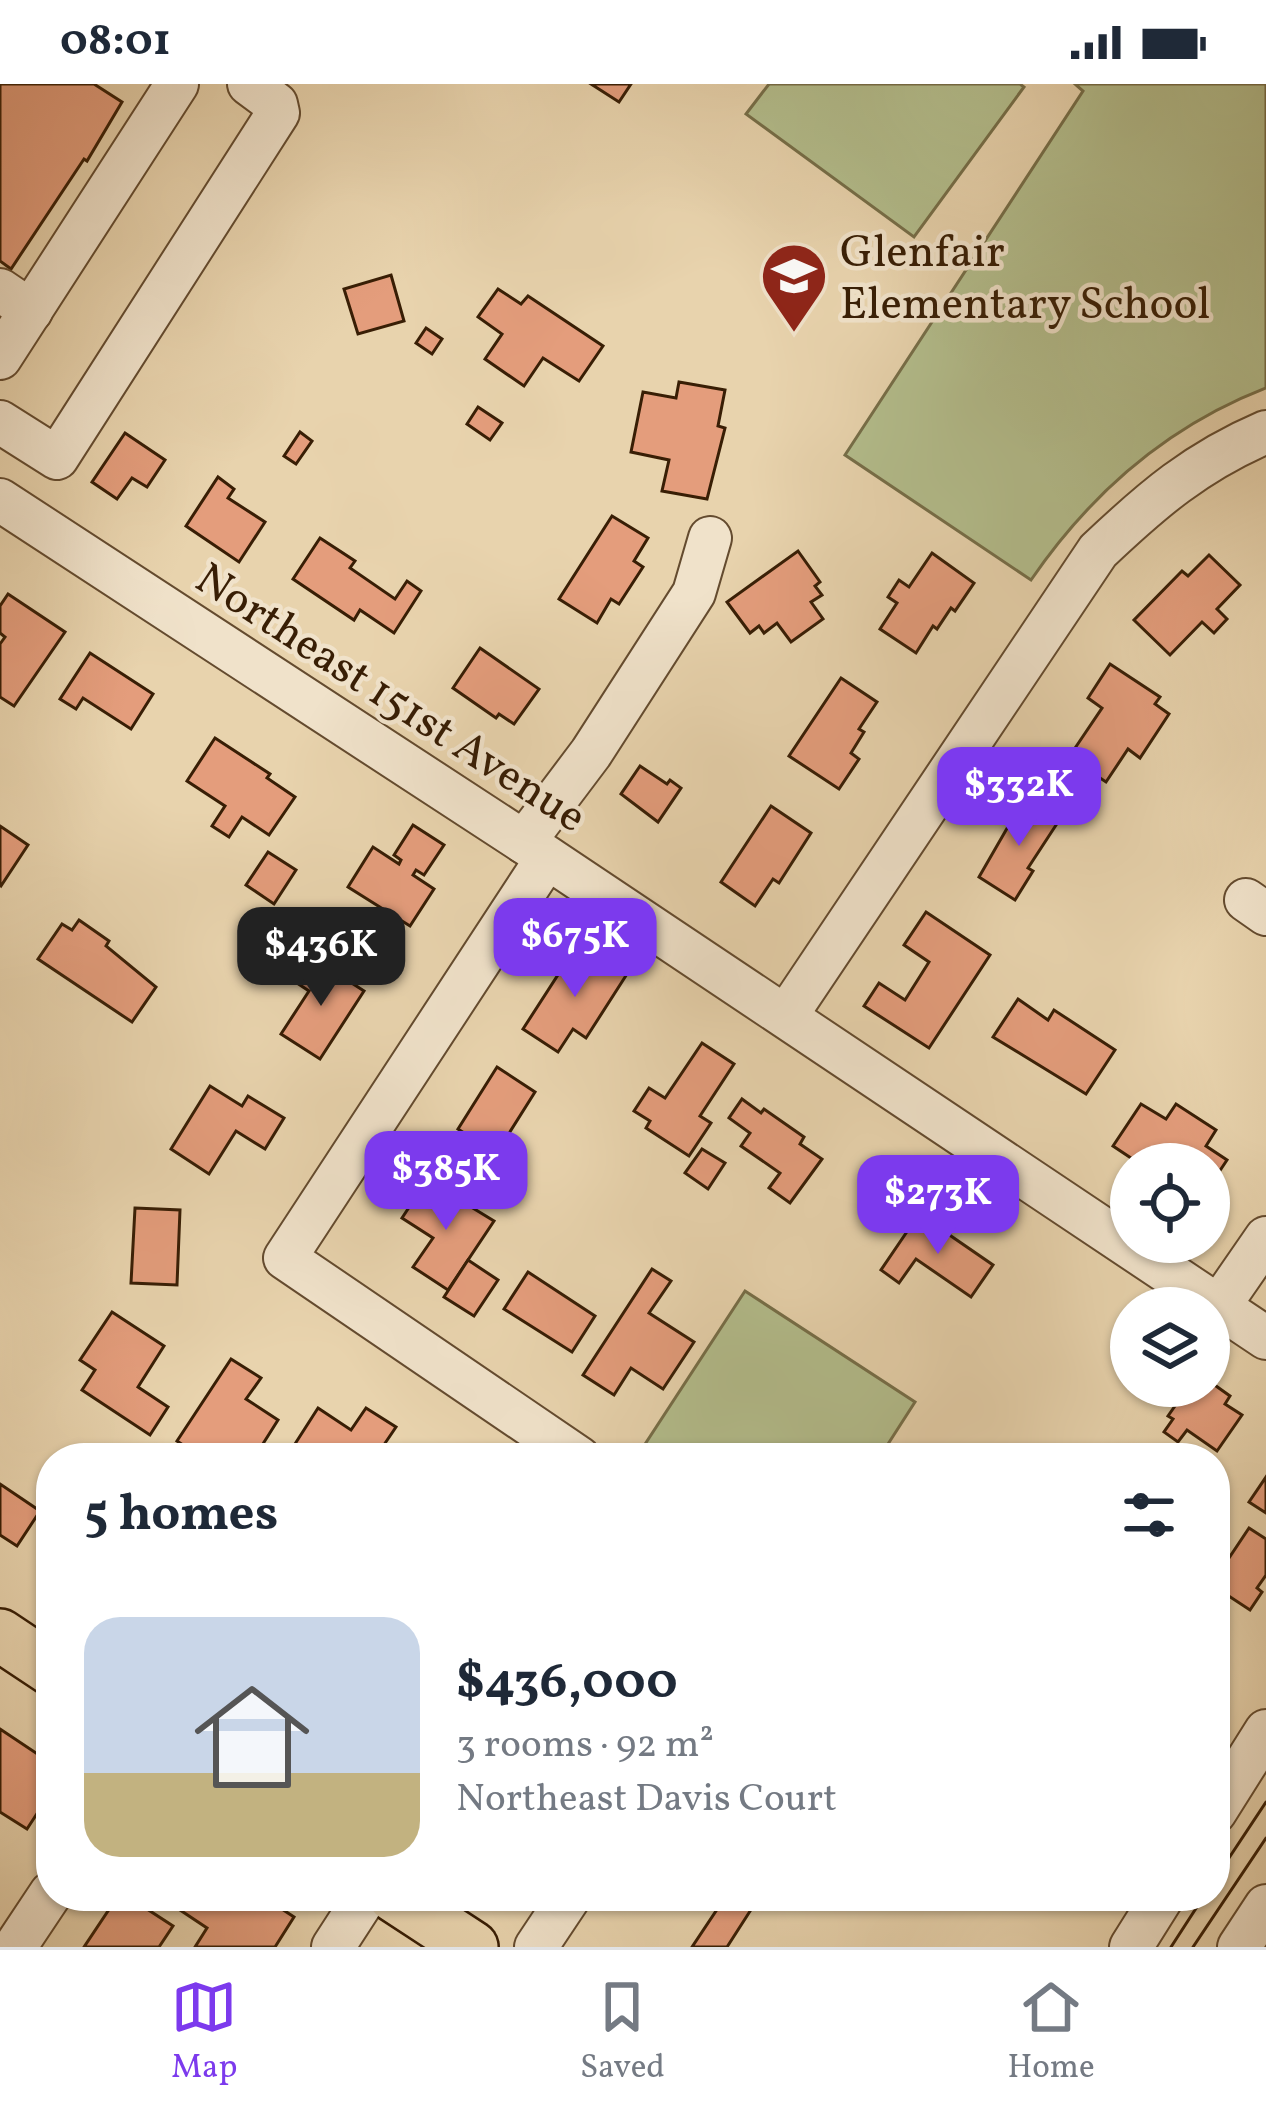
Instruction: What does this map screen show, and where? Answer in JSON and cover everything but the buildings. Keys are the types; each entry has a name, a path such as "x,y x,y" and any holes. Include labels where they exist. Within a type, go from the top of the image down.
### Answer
{"main road":[{"path":"0,1635 36,1659"},
{"path":"417,1911 472,1947"}],"street":[{"path":"0,358 15,300 177,84"},
{"path":"0,422 57,458 278,113 276,104 249,84"},
{"path":"785,1016 1098,551 1196,466 1266,432"},
{"name":"Northeast 151st Avenue","path":"0,500 1191,1287"},
{"path":"557,1443 285,1258 591,753 694,593 710,538"},
{"path":"1230,1290 1266,1238"},
{"name":"Northeast 151st Avenue","path":"1230,1313 1266,1338"},
{"path":"1230,1788 1266,1731"},
{"path":"1239,1947 1266,1906"},
{"path":"15,1947 39,1911"},
{"path":"333,1947 356,1911"},
{"path":"536,1947 560,1911"},
{"path":"1131,1947 1154,1911"}],"green space":[{"path":"769,84 1024,87 914,237 746,114"},
{"path":"1075,84 1266,84 1266,388 1196,422 1134,466 1079,519 1031,580 845,455 1083,91"},
{"path":"745,1291 915,1402 889,1443 646,1443"}],"tram line":[{"path":"1230,1856 1266,1802"},
{"path":"1230,1892 1266,1838"},
{"path":"1171,1947 1194,1911"},
{"path":"1193,1947 1217,1911"}],"place":[{"name":"Glenfair Elementary School","path":"794,335"}]}
